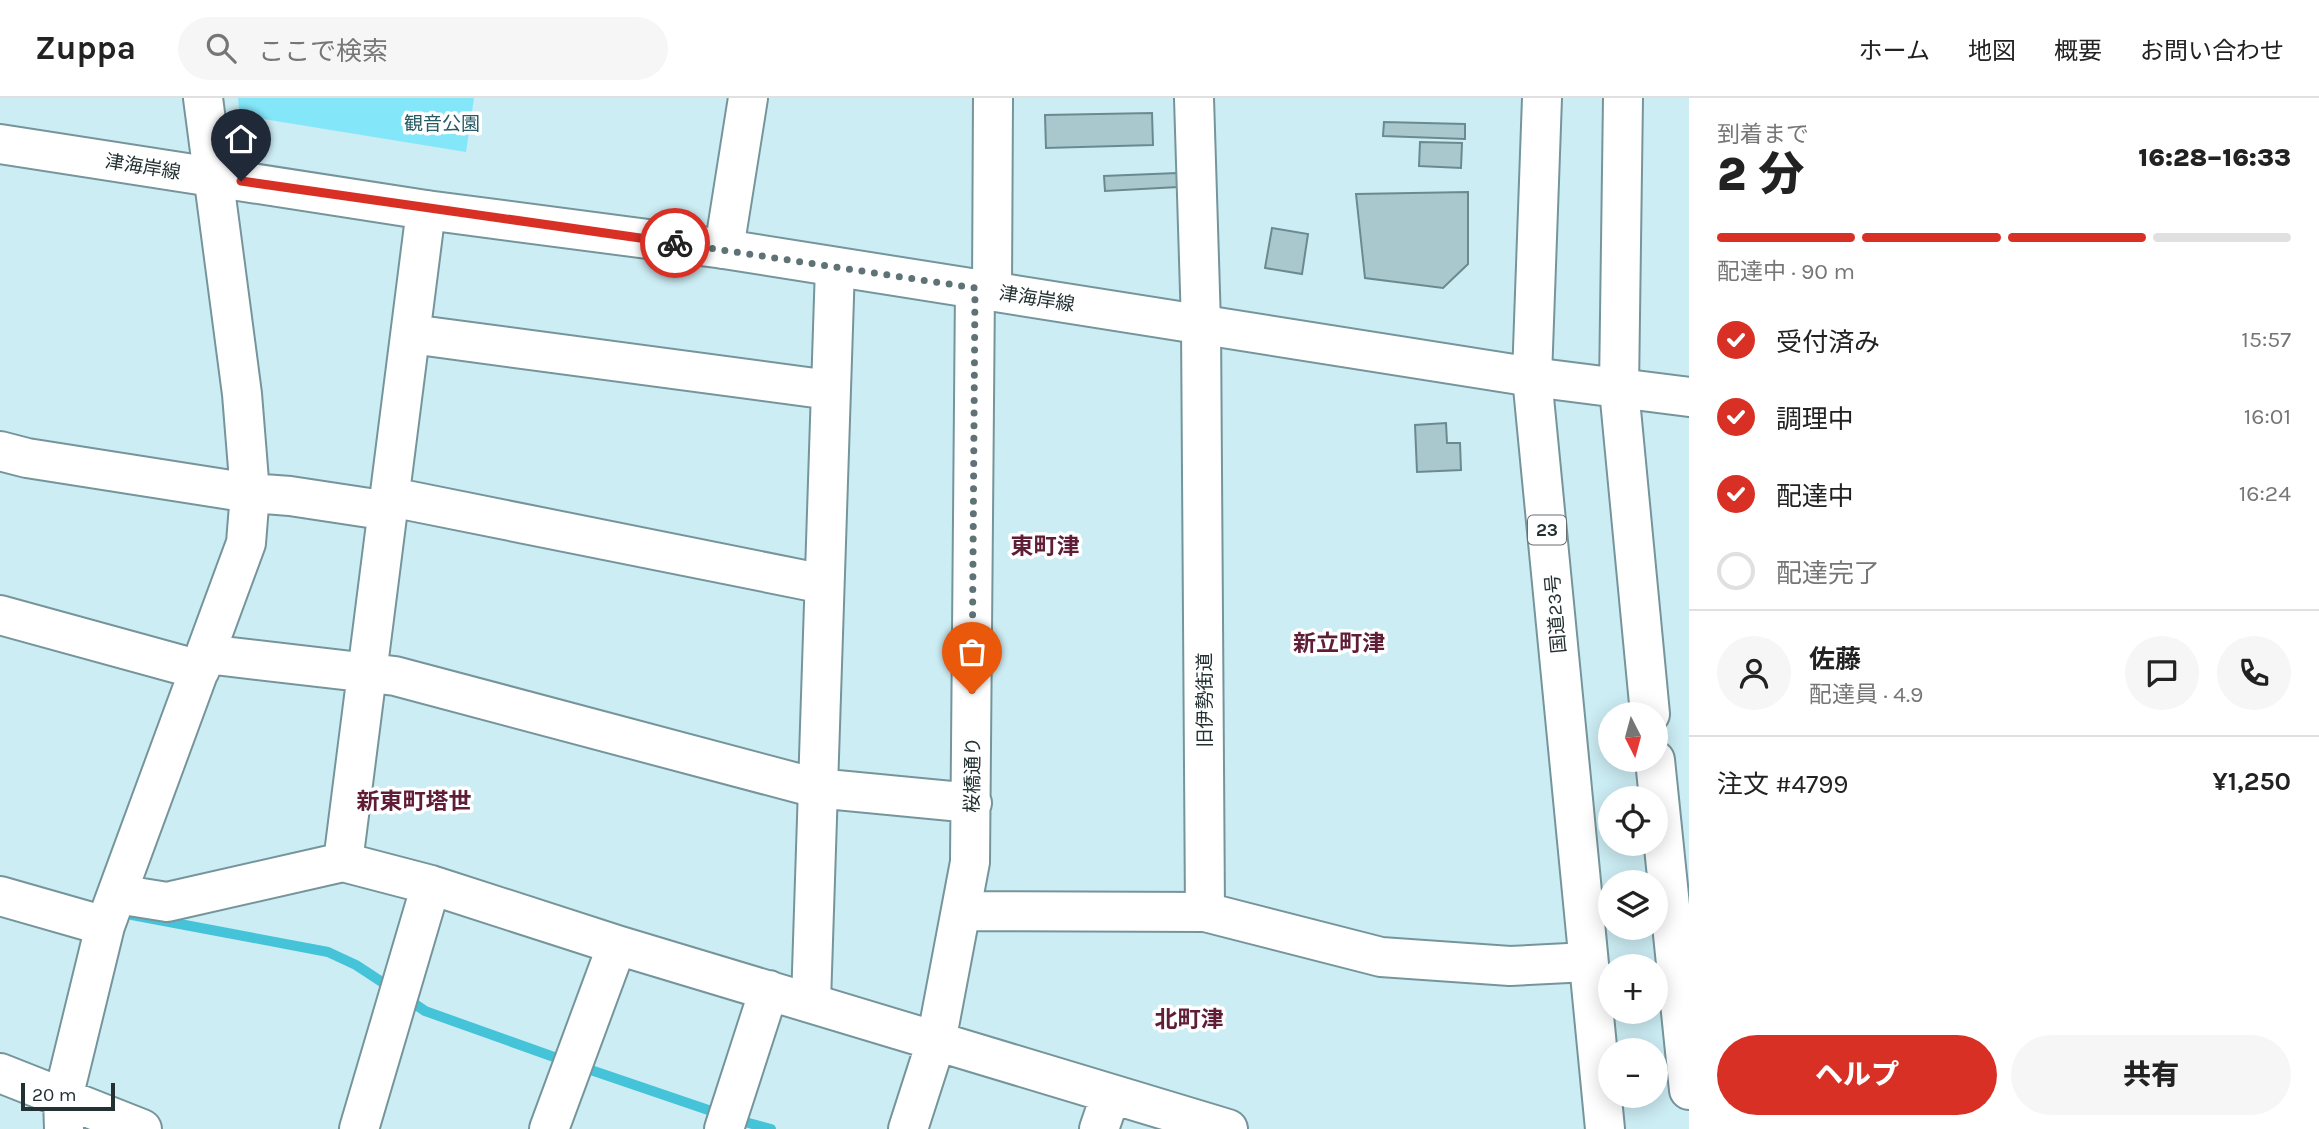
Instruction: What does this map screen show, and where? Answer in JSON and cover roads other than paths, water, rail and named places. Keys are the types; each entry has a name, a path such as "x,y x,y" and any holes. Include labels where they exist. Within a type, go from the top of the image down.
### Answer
{"main road":[{"path":"64,1113 111,910 246,543 250,493 242,394 203,98"},
{"path":"724,249 748,98"},
{"name":"桜橋通り","path":"908,1129 936,1042 970,862 983,289 993,98"},
{"name":"旧伊勢街道","path":"1194,98 1202,324 1205,912"},
{"name":"国道23号","path":"1542,98 1532,377 1605,1129"},
{"path":"1623,98 1619,389 1649,702"},
{"name":"津海岸線","path":"0,144 426,210 724,249 1532,377 1689,397"},
{"path":"343,862 426,210"},
{"path":"811,1002 835,267"},
{"path":"411,334 830,390"},
{"path":"0,451 27,458 250,493 390,504 824,584"},
{"path":"0,615 203,662 395,676 816,788 972,803"},
{"path":"1656,772 1689,1090"},
{"path":"0,896 111,910 167,902 343,862 431,885 936,1042 1105,1111 1228,1129"},
{"path":"359,1129 431,885"},
{"path":"961,911 1205,912 1381,957 1510,966 1588,962"},
{"path":"549,1129 617,945"},
{"path":"728,1117 769,990"},
{"path":"0,1073 64,1113 142,1129"}],"waterway":[{"path":"132,915 328,952 356,965 391,988"},
{"path":"406,998 425,1011 568,1062"},
{"path":"582,1067 720,1114"},
{"path":"734,1119 771,1129"}],"district":[{"name":"東町津","path":"1045,546"},
{"name":"新立町津","path":"1339,643"},
{"name":"新東町塔世","path":"414,801"},
{"name":"北町津","path":"1189,1019"}],"park label":[{"name":"観音公園","path":"442,123"}]}
